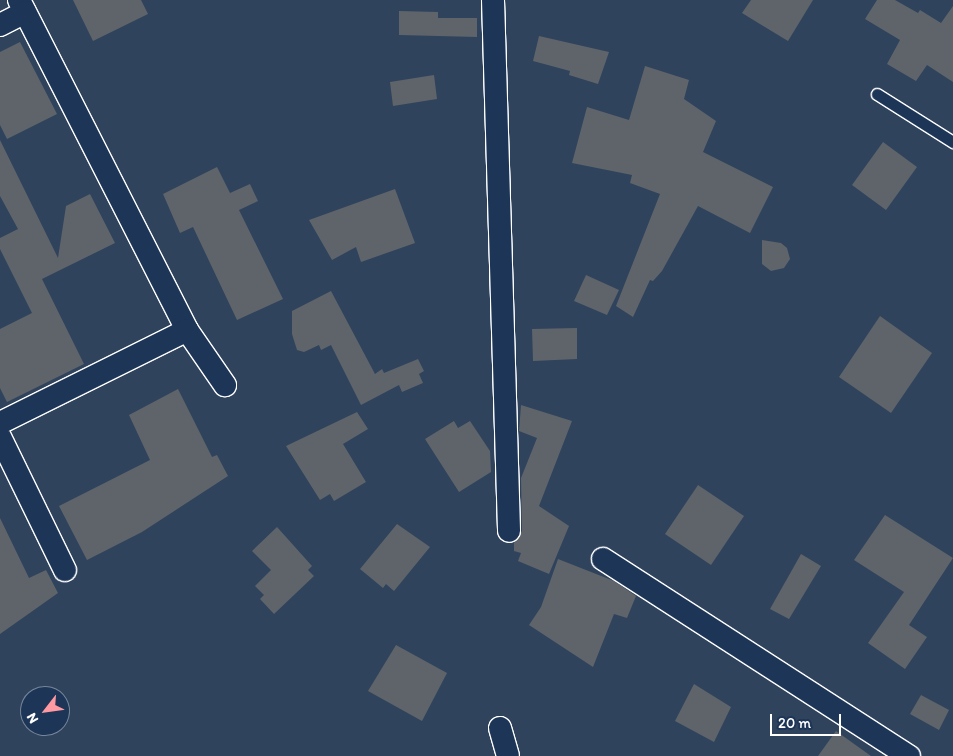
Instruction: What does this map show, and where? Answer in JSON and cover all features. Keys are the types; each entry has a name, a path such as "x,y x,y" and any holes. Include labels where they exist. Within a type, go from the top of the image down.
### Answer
{"street":[{"path":"493,0 509,530"},
{"path":"0,25 22,6 187,330 225,385"},
{"path":"0,422 187,330"},
{"path":"0,437 65,570"},
{"path":"603,559 909,756"},
{"path":"500,728 508,756"}],"lane":[{"path":"877,94 953,142"}],"building":[{"path":"73,0 141,0 148,14 93,41"},
{"path":"751,0 813,0 788,41 742,13"},
{"path":"877,0 895,0 918,13 920,10 941,23 953,6 953,82 927,65 916,81 887,64 900,40 865,19"},
{"path":"399,11 438,12 438,18 477,18 477,37 399,35"},
{"path":"539,36 609,52 598,84 569,75 570,71 533,61"},
{"path":"20,42 57,114 7,139 0,125 0,52"},
{"path":"645,66 689,80 684,99 716,121 703,152 773,187 750,233 698,206 662,271 653,281 650,280 633,317 616,306 660,194 630,183 632,175 572,163 587,107 629,120"},
{"path":"434,75 437,99 393,106 390,82"},
{"path":"0,140 58,258 66,206 90,194 115,243 42,279 84,364 7,402 0,388 0,329 32,313 0,249 0,238 18,229 0,196"},
{"path":"883,142 917,167 886,210 852,185"},
{"path":"217,167 230,193 250,184 258,201 239,210 283,299 237,320 193,227 180,233 163,194"},
{"path":"395,189 415,243 361,262 356,247 332,260 309,220"},
{"path":"762,240 781,243 787,248 790,259 784,268 771,271 762,264"},
{"path":"586,275 619,290 607,315 574,301"},
{"path":"331,291 375,374 382,369 384,373 418,359 424,371 419,374 423,383 402,392 399,385 361,405 331,345 321,350 319,345 304,352 297,350 292,334 292,311"},
{"path":"880,316 932,353 891,413 839,377"},
{"path":"577,328 577,359 533,361 532,329"},
{"path":"178,389 212,457 217,455 228,476 142,532 87,560 59,506 150,460 129,415"},
{"path":"521,405 572,421 539,506 569,526 549,574 518,561 521,553 514,551 514,543 522,531 521,478 537,438 519,431"},
{"path":"357,412 368,429 343,444 366,482 334,501 330,494 320,500 286,446"},
{"path":"454,421 458,428 470,421 490,451 491,472 459,492 425,439"},
{"path":"698,485 744,516 711,565 665,534"},
{"path":"885,515 953,558 909,625 927,637 905,669 868,643 904,592 854,560"},
{"path":"0,518 29,578 46,570 58,593 0,634"},
{"path":"397,524 430,547 394,591 386,584 383,588 360,569"},
{"path":"277,527 312,566 308,570 314,576 274,614 260,599 264,595 255,586 271,570 252,551"},
{"path":"801,554 821,566 789,619 770,609"},
{"path":"558,559 614,581 636,596 627,618 614,614 593,667 529,625 541,607"},
{"path":"396,645 447,673 422,721 368,691"},
{"path":"694,684 731,707 714,742 675,721"},
{"path":"921,695 949,710 939,730 910,714"},
{"path":"836,731 871,756 818,756"}]}
